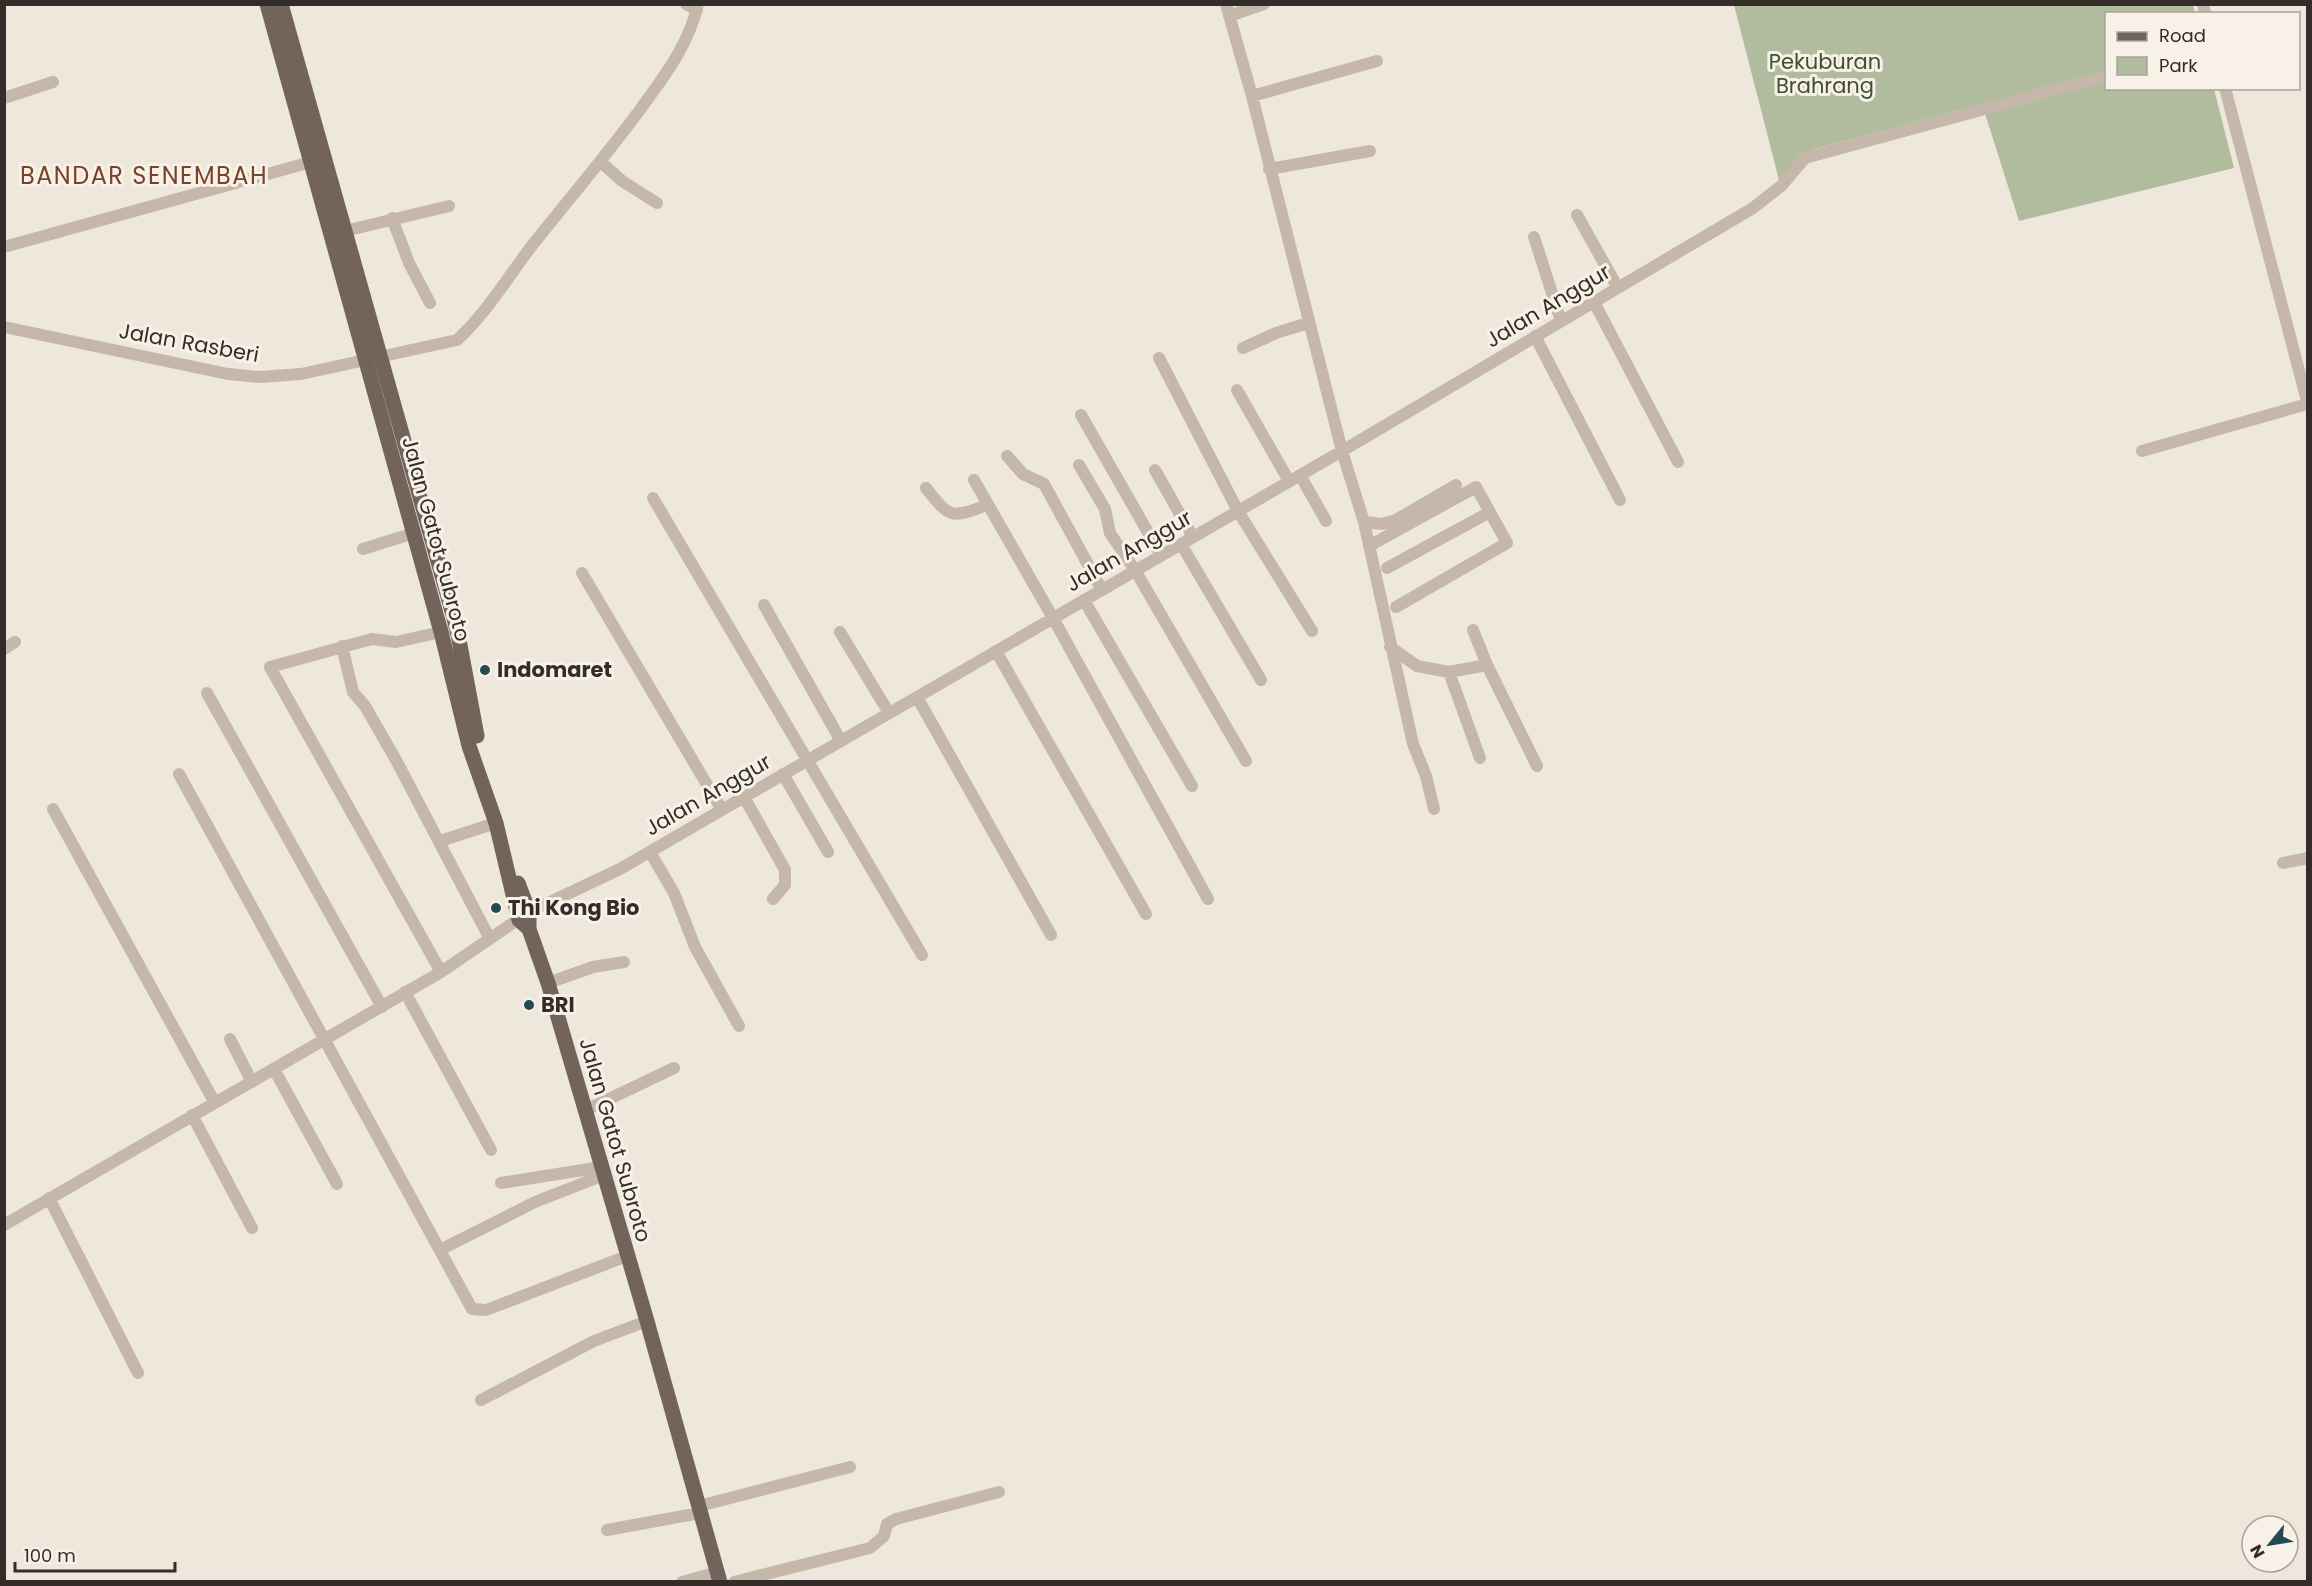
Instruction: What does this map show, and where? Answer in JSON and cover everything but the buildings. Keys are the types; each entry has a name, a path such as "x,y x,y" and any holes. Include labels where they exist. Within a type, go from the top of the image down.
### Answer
{"main road":[{"name":"Jalan Gatot Subroto","path":"267,4 311,162 373,357 414,533 495,823 548,983 719,1577"},
{"path":"281,4 345,231 373,357 457,629 474,744 517,880 526,920"}],"street":[{"path":"1264,4 1228,10 1252,96 1308,323 1364,522 1413,744 1426,776 1434,809"},
{"name":"Jalan Rasberi","path":"4,327 228,374 259,377 302,374 457,340 601,162 678,55 694,6"},
{"path":"1252,96 1377,61"},
{"name":"Jalan Anggur","path":"4,1225 382,1007 441,972 490,939 650,852 1618,288 1753,208 1780,186 1805,158 2105,76"},
{"path":"4,98 53,82"},
{"path":"2142,452 2307,404 2226,90"},
{"path":"1269,169 1370,151"},
{"path":"4,247 311,162"},
{"path":"601,162 622,181 657,204"},
{"path":"345,231 448,206"},
{"path":"1577,215 1618,288"},
{"path":"392,218 409,262 430,303"},
{"path":"1534,237 1561,321"},
{"path":"1594,302 1678,462"},
{"path":"1243,348 1276,333 1308,323"},
{"path":"1536,336 1620,500"},
{"path":"1159,358 1238,511 1312,631"},
{"path":"1237,390 1294,478 1326,521"},
{"path":"1081,415 1161,555"},
{"path":"1008,456 1023,474 1044,484 1102,590"},
{"path":"1079,465 1105,509 1110,533 1135,570 1246,761"},
{"path":"1155,470 1193,537"},
{"path":"974,480 1208,899"},
{"path":"1364,522 1382,524 1396,520 1456,485"},
{"path":"1369,546 1476,487 1507,543 1396,607"},
{"path":"926,488 945,512 955,515 987,505"},
{"path":"653,498 922,955"},
{"path":"1387,568 1490,512"},
{"path":"363,549 414,533"},
{"path":"1181,544 1261,680"},
{"path":"582,573 722,810"},
{"path":"1084,600 1192,786"},
{"path":"764,605 841,741"},
{"path":"441,972 270,667 372,639 396,642 457,629"},
{"path":"1473,630 1487,665 1537,766"},
{"path":"840,632 889,713"},
{"path":"342,646 353,692 365,706 440,841 490,939"},
{"path":"1390,647 1417,666 1449,672 1487,665"},
{"path":"996,651 1146,914"},
{"path":"1449,672 1480,758"},
{"path":"207,693 382,1007"},
{"path":"917,697 1051,935"},
{"path":"179,774 470,1305 478,1311 627,1256"},
{"path":"783,774 828,852"},
{"path":"744,797 785,870 785,885 773,899"},
{"path":"52,809 215,1103"},
{"path":"440,841 495,823"},
{"path":"650,852 674,893 695,947 739,1026"},
{"path":"2283,863 2307,858"},
{"path":"548,983 593,967 624,962"},
{"path":"405,992 491,1150"},
{"path":"230,1039 252,1082"},
{"path":"585,1110 674,1068"},
{"path":"274,1069 337,1184"},
{"path":"192,1115 252,1228"},
{"path":"440,1250 603,1171"},
{"path":"501,1183 603,1171"},
{"path":"49,1198 138,1373"},
{"path":"481,1400 594,1341 647,1321"},
{"path":"607,1530 699,1509 850,1467"},
{"path":"734,1581 870,1548 884,1536 887,1524 896,1519 999,1492"},
{"path":"682,1581 719,1577"}],"green space":[{"name":"Pekuburan Brahrang","path":"1734,5 2193,5 2195,12 2105,12 2105,90 2214,90 2234,168 2019,221 1982,104 1811,150 1779,180"}],"place":[{"name":"Indomaret","path":"485,670"},
{"name":"Thi Kong Bio","path":"496,908"},
{"name":"BRI","path":"529,1005"}],"district":[{"name":"BANDAR SENEMBAH","path":"144,176"}]}
